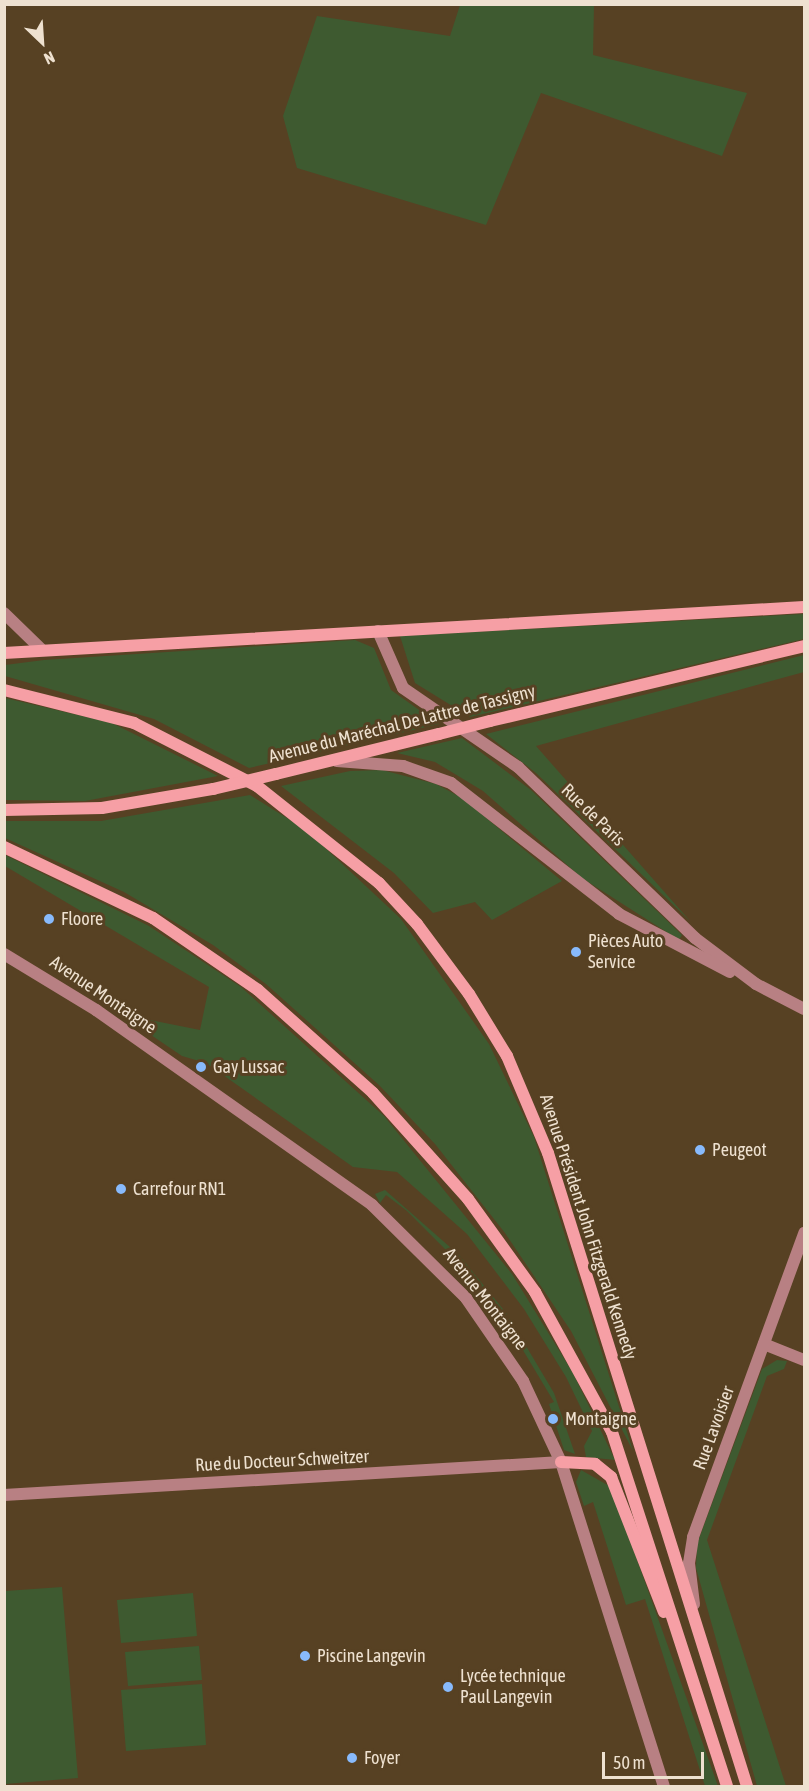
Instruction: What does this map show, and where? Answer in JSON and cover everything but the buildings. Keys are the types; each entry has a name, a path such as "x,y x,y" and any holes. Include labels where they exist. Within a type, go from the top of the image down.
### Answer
{"main road":[{"path":"4,653 41,649 804,607"},
{"name":"Avenue du Maréchal De Lattre de Tassigny","path":"4,810 102,808 213,789 804,646"},
{"name":"Avenue Président John Fitzgerald Kennedy","path":"4,690 126,720 221,764 346,852 441,954 507,1056 541,1133 747,1786"},
{"path":"4,847 137,909 229,969 352,1072 446,1172 529,1284 596,1400 636,1496 727,1786"},
{"path":"561,1462 595,1464 615,1483 694,1681"}],"street":[{"path":"4,613 41,649"},
{"name":"Rue de Paris","path":"378,631 403,688 519,767 689,933 756,984 804,1010"},
{"path":"325,761 403,766 451,783 499,815 619,914 756,984"},
{"name":"Avenue Montaigne","path":"4,954 96,1010 405,1233 493,1334 561,1462 664,1786"},
{"name":"Rue Lavoisier","path":"701,1641 689,1576 691,1545 804,1233"},
{"path":"764,1344 804,1360"},
{"name":"Rue du Docteur Schweitzer","path":"4,1495 561,1462"}],"green space":[{"path":"460,5 594,5 593,55 747,93 722,156 541,93 486,225 297,168 283,116 317,16 450,36"},
{"path":"804,614 804,639 470,717 415,683 400,636"},
{"path":"355,640 374,648 391,690 439,724 249,768 154,719 5,676 5,665 44,660"},
{"path":"804,655 804,672 536,746 690,921 536,773 486,734"},
{"path":"5,698 112,723 218,776 85,801 5,800"},
{"path":"462,738 531,790 682,935 679,940 582,878 483,791 435,762 397,753"},
{"path":"382,770 436,784 462,798 562,881 492,920 475,902 433,913 394,873 281,786 350,771"},
{"path":"250,795 306,830 401,919 489,1044 534,1137 633,1451 571,1331 505,1233 435,1144 379,1085 266,984 213,945 124,892 5,838 4,821 101,821"},
{"path":"5,855 149,926 241,987 384,1116 512,1274 573,1373 615,1460 586,1457 584,1446 592,1431 566,1377 524,1309 467,1234 397,1172 353,1167 206,1063 182,1056 120,1014 200,1030 209,987 5,866"},
{"path":"385,1190 459,1255 507,1314 503,1317 469,1273 407,1211 386,1195 380,1203 375,1194"},
{"path":"510,1319 554,1393 575,1454 564,1450 549,1404 554,1402 506,1322"},
{"path":"777,1360 787,1361 784,1369 767,1376 707,1540 786,1786 757,1786 696,1568 697,1544 762,1369"},
{"path":"581,1470 611,1487 718,1786 705,1786 645,1599 626,1605 593,1502 584,1506 576,1482"},
{"path":"62,1587 78,1778 5,1784 5,1591"},
{"path":"193,1593 197,1636 121,1643 117,1600"},
{"path":"199,1646 202,1680 128,1686 125,1652"},
{"path":"202,1684 206,1745 126,1751 121,1690"}],"place":[{"name":"Floore","path":"49,919"},
{"name":"Pièces Auto Service","path":"576,952"},
{"name":"Gay Lussac","path":"201,1067"},
{"name":"Peugeot","path":"700,1150"},
{"name":"Carrefour RN1","path":"121,1189"},
{"name":"Montaigne","path":"553,1419"},
{"name":"Piscine Langevin","path":"305,1656"},
{"name":"Lycée technique Paul Langevin","path":"448,1687"},
{"name":"Foyer","path":"352,1758"}]}
